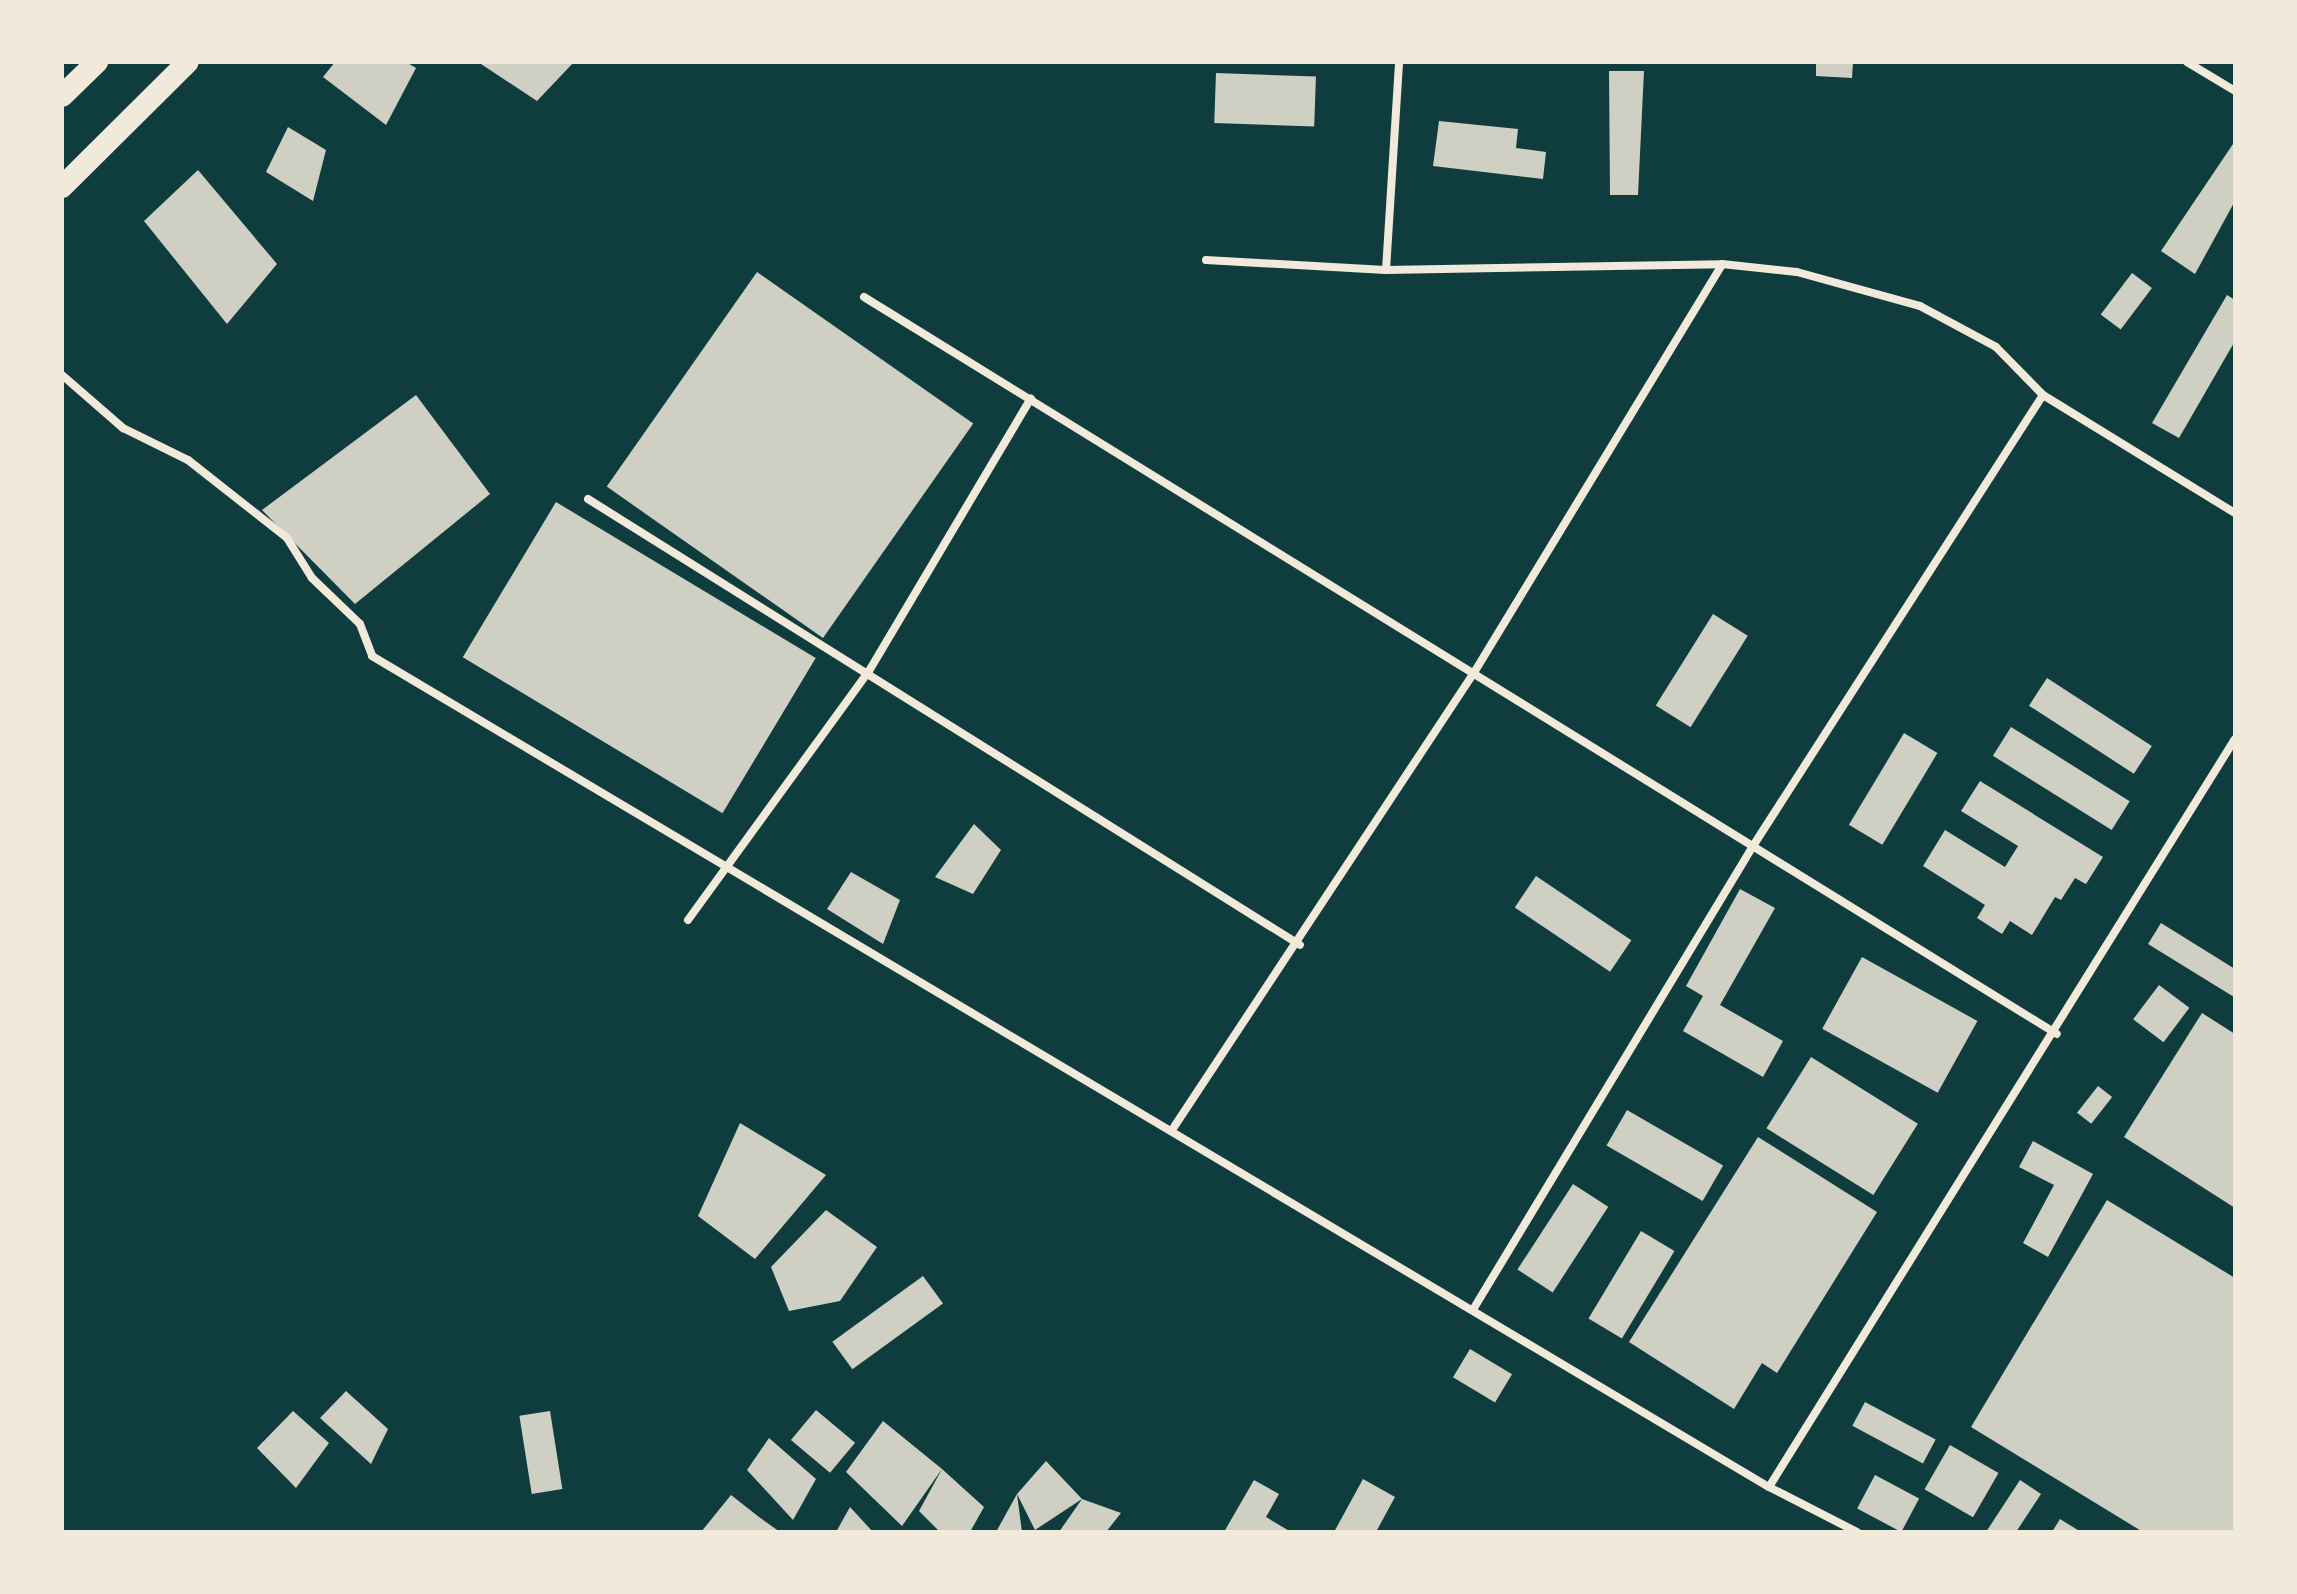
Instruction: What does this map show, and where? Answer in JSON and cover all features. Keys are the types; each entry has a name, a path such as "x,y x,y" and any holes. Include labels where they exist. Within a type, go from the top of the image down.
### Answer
{"highway":[{"path":"62,96 97,62"},
{"path":"62,187 188,62"}],"street":[{"path":"1386,270 1399,62"},
{"path":"2187,62 2235,91"},
{"path":"1206,260 1386,270 1722,264 1797,272 1920,306 1996,347 2043,395 2235,513"},
{"path":"1174,1127 1300,945 1475,671 1722,264"},
{"path":"864,297 1475,671 2057,1034"},
{"path":"62,375 123,428 188,460 287,538 312,578 360,624 372,656 1174,1127 1769,1487 1857,1532"},
{"path":"1474,1308 1753,846 2043,395"},
{"path":"688,920 869,671 1031,398"},
{"path":"588,499 869,671 1300,945"},
{"path":"1769,1487 2057,1034 2235,739"}],"building":[{"path":"335,62 406,62 416,68 386,125 323,77"},
{"path":"478,62 574,62 537,101"},
{"path":"1816,62 1853,62 1852,78 1816,76"},
{"path":"1609,71 1644,71 1638,195 1610,195"},
{"path":"1216,73 1316,76 1314,126 1214,123"},
{"path":"1439,121 1518,129 1516,148 1546,152 1543,179 1433,166"},
{"path":"288,127 326,150 313,201 266,172"},
{"path":"2235,141 2235,201 2195,274 2161,251"},
{"path":"198,170 277,264 227,324 144,221"},
{"path":"757,272 973,423 823,638 607,487"},
{"path":"2132,273 2152,288 2121,330 2101,315"},
{"path":"2227,295 2235,300 2235,341 2179,438 2152,423"},
{"path":"416,395 490,494 355,604 262,510"},
{"path":"556,502 816,658 722,813 463,657"},
{"path":"1713,614 1748,636 1691,727 1656,706"},
{"path":"2047,678 2152,746 2134,774 2029,706"},
{"path":"2011,727 2130,801 2112,830 1993,756"},
{"path":"1904,733 1937,753 1882,845 1849,825"},
{"path":"1980,781 2103,857 2086,884 2075,878 2061,900 2055,897 2032,935 2010,921 2002,934 1977,918 1985,905 1923,866 1945,830 2005,867 2018,846 1961,811"},
{"path":"974,824 1001,850 973,894 935,877"},
{"path":"851,872 900,900 883,944 827,909"},
{"path":"1536,876 1631,940 1610,972 1515,908"},
{"path":"1740,889 1775,908 1720,1005 1783,1041 1763,1077 1683,1031 1703,996 1686,986"},
{"path":"2161,923 2235,969 2234,997 2148,944"},
{"path":"1862,957 1977,1021 1938,1093 1822,1029"},
{"path":"2159,985 2189,1008 2163,1042 2133,1019"},
{"path":"2202,1013 2235,1034 2235,1208 2124,1137"},
{"path":"1811,1057 1918,1124 1873,1195 1766,1128"},
{"path":"2098,1086 2112,1097 2091,1124 2077,1113"},
{"path":"1627,1110 1723,1166 1703,1201 1606,1146"},
{"path":"740,1123 826,1175 755,1259 698,1216"},
{"path":"1758,1137 1877,1212 1777,1373 1762,1363 1734,1409 1629,1342"},
{"path":"2033,1141 2093,1174 2048,1257 2023,1243 2054,1185 2019,1167"},
{"path":"1573,1184 1608,1207 1553,1292 1517,1270"},
{"path":"2107,1200 2235,1278 2235,1532 2143,1532 1971,1427"},
{"path":"826,1210 877,1247 840,1301 789,1311 771,1267"},
{"path":"1641,1231 1674,1251 1622,1339 1588,1318"},
{"path":"923,1276 943,1304 852,1369 832,1342"},
{"path":"1470,1349 1512,1374 1495,1403 1453,1377"},
{"path":"346,1391 388,1429 371,1464 320,1418"},
{"path":"1865,1402 1936,1440 1923,1463 1852,1426"},
{"path":"816,1410 855,1443 830,1473 791,1440"},
{"path":"293,1411 329,1443 296,1488 257,1448"},
{"path":"550,1411 562,1489 532,1494 519,1416"},
{"path":"883,1421 942,1469 902,1526 846,1472"},
{"path":"769,1438 816,1479 793,1520 747,1470"},
{"path":"1950,1445 1998,1473 1973,1517 1924,1489"},
{"path":"1046,1461 1082,1499 1035,1530 1017,1494"},
{"path":"942,1469 984,1507 970,1532 940,1532 919,1511"},
{"path":"1875,1475 1919,1498 1901,1532 1857,1509"},
{"path":"1363,1479 1395,1497 1376,1532 1334,1532"},
{"path":"1254,1480 1279,1494 1266,1517 1291,1532 1224,1532"},
{"path":"2020,1480 2041,1494 2016,1532 1986,1532"},
{"path":"1017,1494 1022,1532 996,1532"},
{"path":"731,1495 759,1517 780,1532 701,1532"},
{"path":"1082,1499 1121,1513 1106,1532 1059,1532"},
{"path":"850,1507 873,1532 836,1532"},
{"path":"2060,1519 2081,1532 2052,1532"}]}
